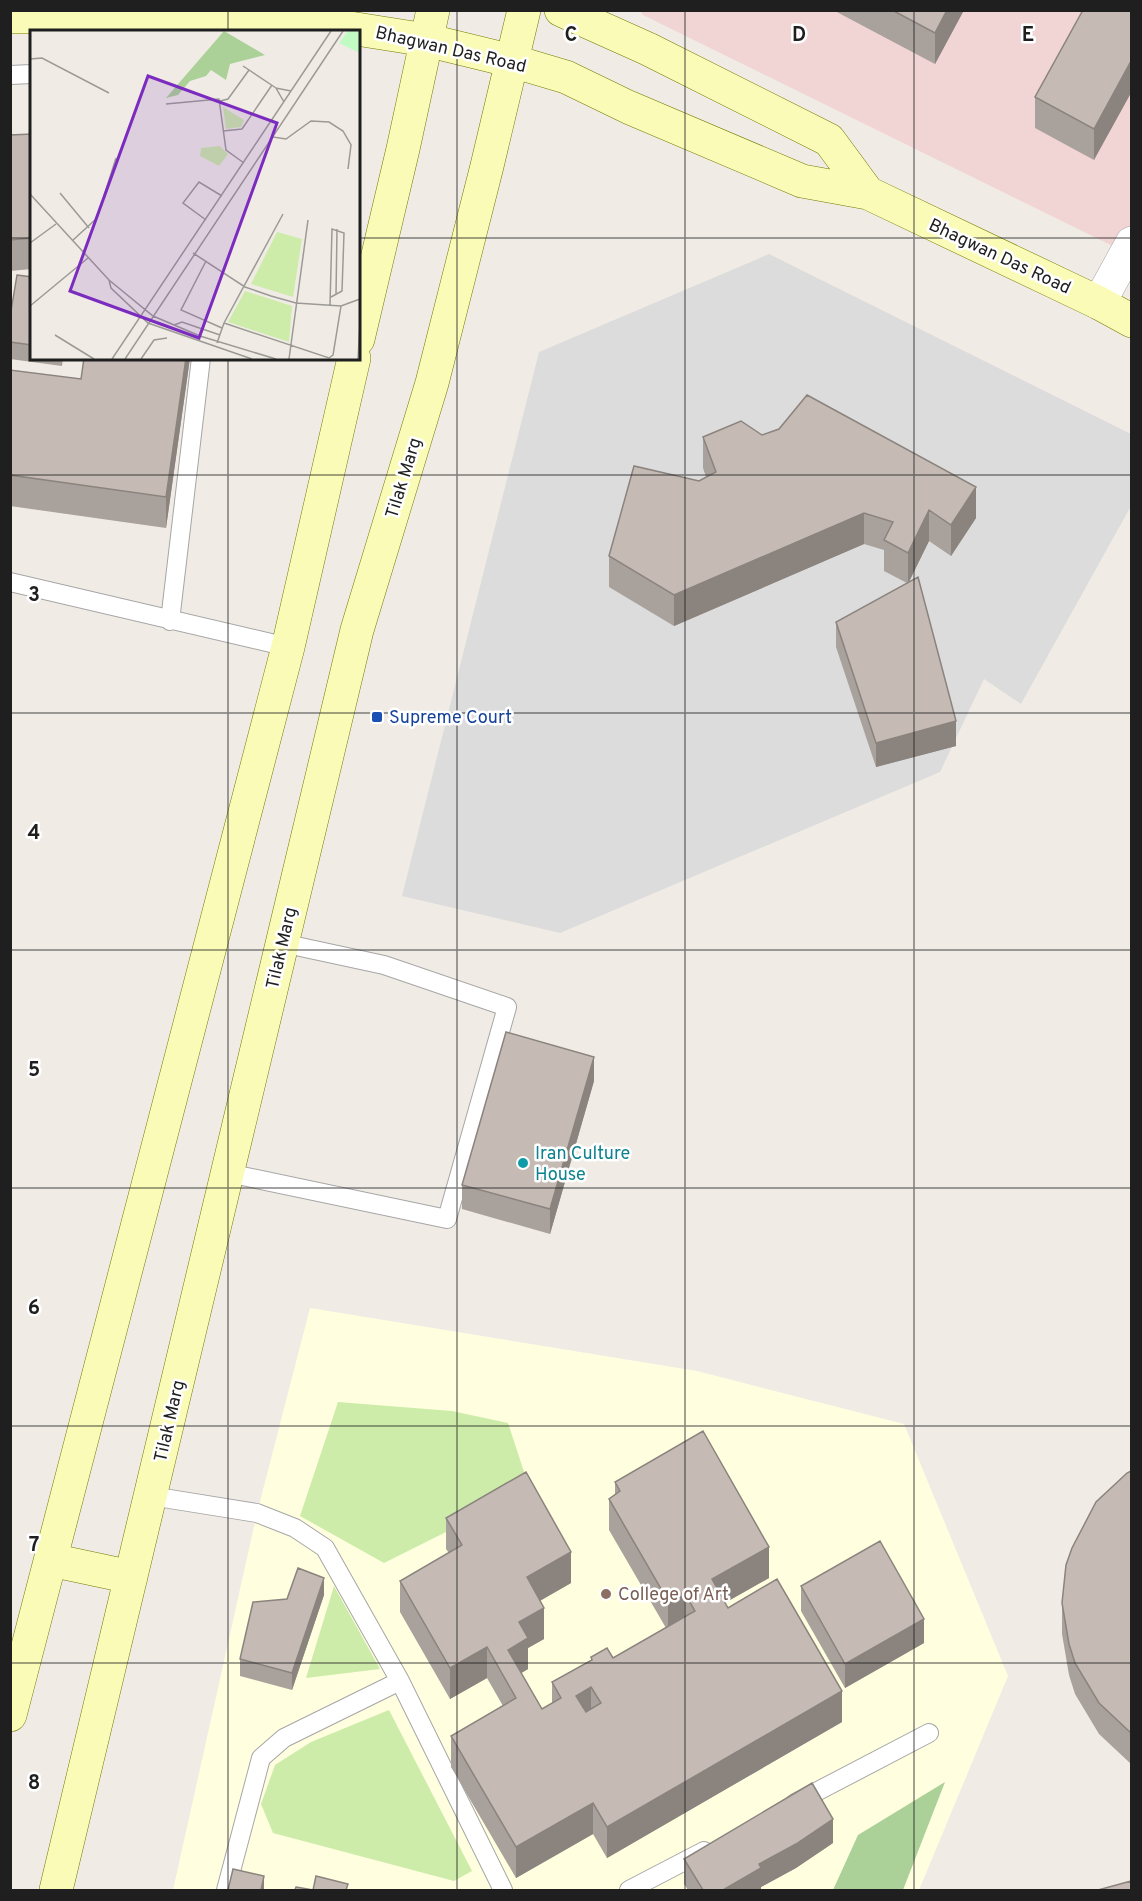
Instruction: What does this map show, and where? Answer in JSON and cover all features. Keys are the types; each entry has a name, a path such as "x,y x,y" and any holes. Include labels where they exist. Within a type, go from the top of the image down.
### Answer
{"main road":[{"name":"Tilak Marg","path":"56,1890 357,630 432,383 524,10"},
{"name":"Bhagwan Das Road","path":"561,10 648,49 829,140 868,193"},
{"name":"Bhagwan Das Road","path":"10,17 236,24 429,25 512,61 566,77 802,181 868,193 1099,303 1131,321"},
{"path":"360,330 429,25"},
{"path":"10,1715 288,647 354,360"},
{"path":"51,1560 131,1577"}],"street":[{"path":"1099,303 1131,243"}],"lane":[{"path":"10,75 30,74"},
{"path":"170,621 201,360"},
{"path":"10,582 288,647"},
{"path":"228,1173 447,1219 507,1007 384,965 282,943"},
{"path":"151,1496 257,1513 295,1528 325,1548 400,1682 503,1890"},
{"path":"226,1890 261,1758 284,1738 400,1682"},
{"path":"784,1809 929,1733"},
{"path":"629,1890 722,1842"}],"shaded area":[{"path":"640,11 1131,11 1131,255 643,15"},
{"path":"769,254 1131,434 1131,506 1021,704 984,679 940,772 560,933 402,896 539,352"},
{"name":"College of Art","path":"310,1308 697,1371 904,1424 1008,1676 919,1890 173,1890 257,1513"}],"green space":[{"path":"338,1402 452,1411 508,1423 530,1490 384,1563 300,1516"},
{"path":"334,1586 380,1669 306,1678"},
{"path":"389,1710 472,1871 454,1881 273,1833 261,1804 275,1765 311,1742"},
{"path":"945,1782 903,1890 833,1890 858,1835"}],"building":[{"path":"892,10 947,10 935,33"},
{"path":"1083,10 1131,10 1131,61 1094,129 1035,97"},
{"path":"30,134 30,238 10,240 10,135"},
{"path":"17,275 30,277 30,345 10,342 10,317"},
{"path":"84,360 186,360 166,497 10,475 10,370 81,379"},
{"path":"807,395 976,487 951,525 929,510 908,553 884,540 893,522 864,513 674,595 609,556 634,466 699,481 716,472 703,437 741,421 762,435 779,429"},
{"path":"918,577 956,721 876,743 836,622"},
{"path":"506,1032 594,1057 550,1209 462,1185"},
{"path":"703,1431 769,1547 712,1579 728,1608 777,1579 842,1691 607,1827 593,1803 516,1847 451,1736 516,1698 487,1647 450,1668 400,1581 462,1545 446,1518 526,1472 571,1552 527,1577 544,1608 519,1622 528,1638 508,1650 542,1709 561,1698 552,1682 592,1660 591,1657 607,1648 613,1658 695,1611 684,1592 668,1601 609,1499 620,1491 615,1482","holes":["591,1687 601,1703 586,1712 576,1696"]},
{"path":"1131,1471 1131,1733 1099,1703 1075,1663 1069,1644 1062,1603 1066,1565 1072,1548 1096,1502"},
{"path":"880,1541 924,1619 845,1664 801,1586"},
{"path":"298,1568 324,1578 292,1673 240,1659 253,1602 287,1599"},
{"path":"812,1783 833,1819 796,1844 759,1864 761,1868 723,1890 703,1890 684,1859"},
{"path":"233,1869 264,1876 261,1890 228,1890"},
{"path":"316,1876 348,1884 346,1890 313,1890"},
{"path":"1131,1881 1131,1890 1098,1890"},
{"path":"296,1887 313,1890 295,1890"}],"place":[{"name":"Supreme Court","path":"377,717"},
{"name":"Iran Culture House","path":"523,1163"},
{"name":"College of Art","path":"606,1594"}]}
